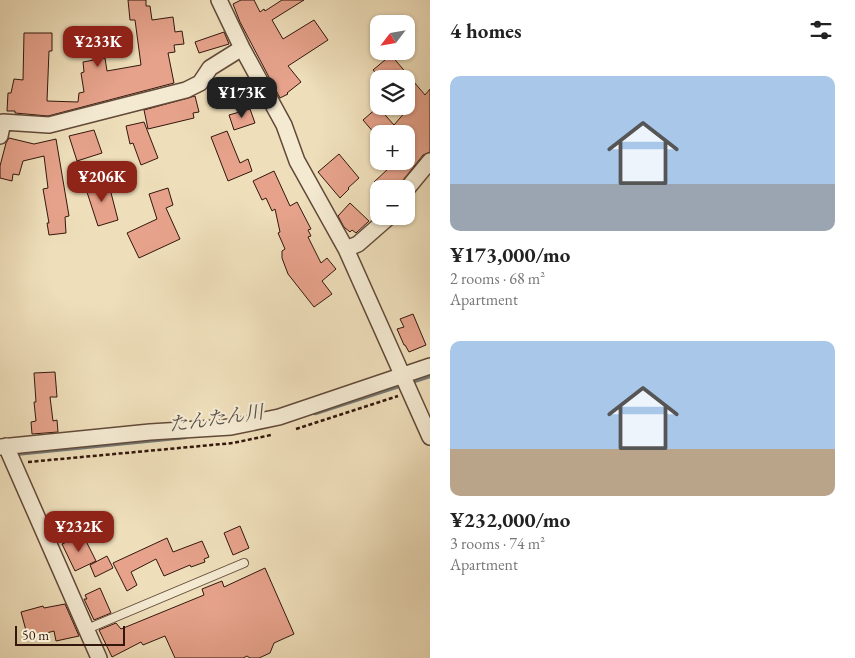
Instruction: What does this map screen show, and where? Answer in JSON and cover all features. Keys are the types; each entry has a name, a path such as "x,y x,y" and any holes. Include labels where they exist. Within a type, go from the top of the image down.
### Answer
{"street":[{"path":"219,0 242,48 284,126 297,161 346,249 430,437"},
{"path":"0,136 3,122 49,125 186,90 200,83 210,68 242,48"},
{"path":"414,180 430,161"},
{"path":"346,249 358,244 380,225"},
{"path":"100,658 6,451 150,432 231,427 279,417 404,382 430,366"}],"lane":[{"path":"88,629 244,563"}],"building":[{"path":"128,0 146,0 146,6 150,6 152,20 173,17 175,32 182,31 184,44 174,45 175,52 168,53 174,83 48,116 7,111 8,93 11,93 14,79 23,80 24,33 52,33 52,51 49,51 47,101 78,102 79,93 84,92 81,73 84,72 83,62 105,58 107,71 141,65 135,20 130,20"},
{"path":"241,0 254,0 260,12 264,9 265,11 282,0 304,0 272,20 283,39 314,20 328,40 288,66 301,82 288,94 280,98 240,22 233,4"},
{"path":"224,32 229,44 199,53 195,42"},
{"path":"385,60 395,60 404,70 373,70"},
{"path":"415,83 425,95 430,89 430,152 423,155 415,165 415,125 394,125 403,115 415,115"},
{"path":"195,96 199,112 193,113 194,118 148,129 144,110"},
{"path":"250,109 255,123 234,130 229,115"},
{"path":"370,114 385,115 394,125 370,125 370,128 363,120"},
{"path":"144,122 158,158 141,165 133,143 130,144 126,126"},
{"path":"94,130 102,153 77,161 69,136"},
{"path":"227,131 240,163 248,159 252,171 228,181 211,137"},
{"path":"9,138 34,144 56,139 69,216 65,217 66,233 49,235 47,223 49,223 43,189 48,188 44,156 23,161 19,175 13,174 12,181 0,178 0,166"},
{"path":"339,154 359,178 340,198 318,172"},
{"path":"387,170 411,170 403,180 376,180"},
{"path":"274,171 290,206 297,202 311,229 308,230 311,236 308,237 321,263 327,258 336,269 322,281 332,294 314,307 288,274 282,258 282,251 285,249 278,233 280,232 275,209 272,211 266,198 262,200 253,181"},
{"path":"104,180 106,185 109,185 118,220 98,226 85,186"},
{"path":"168,188 173,205 166,208 180,239 139,258 127,233 157,219 149,194"},
{"path":"350,203 369,221 356,233 352,230 350,232 344,227 338,216"},
{"path":"413,314 426,345 409,352 397,329 404,327 400,319"},
{"path":"55,372 57,397 50,397 53,421 57,420 58,432 32,434 31,422 36,421 34,373"},
{"path":"240,526 249,548 233,555 224,533"},
{"path":"83,535 96,561 75,571 62,544"},
{"path":"167,538 173,552 202,541 209,557 204,559 205,562 191,567 190,565 164,576 156,559 131,572 137,585 127,591 113,563"},
{"path":"107,556 113,568 95,577 90,565"},
{"path":"265,568 294,634 274,643 270,653 259,658 247,656 243,658 175,658 165,636 143,645 141,642 112,657 99,630 116,623 121,629 204,595 202,589 222,581 224,587"},
{"path":"100,588 111,613 94,620 84,599 87,599 85,595"},
{"path":"65,604 79,636 56,641 54,631 28,638 21,612 43,606 44,608"}],"waterway":[{"name":"たんたん川","path":"315,413 430,376"},
{"name":"たんたん川","path":"14,454 185,437"}]}
